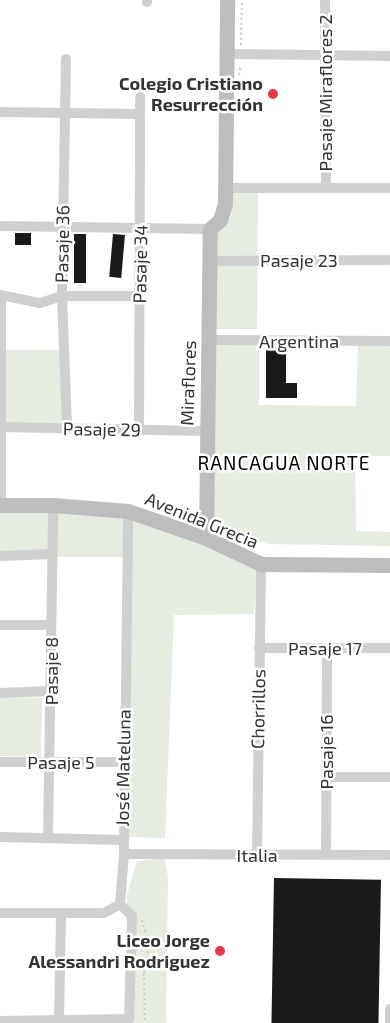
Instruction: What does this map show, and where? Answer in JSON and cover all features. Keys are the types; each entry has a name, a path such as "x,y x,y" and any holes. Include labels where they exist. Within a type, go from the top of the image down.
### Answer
{"street":[{"path":"0,226 210,229 223,215 226,188 227,0"},
{"name":"Pasaje Miraflores 2","path":"324,0 323,55 326,187"},
{"path":"227,54 390,56"},
{"name":"Pasaje 36","path":"66,59 62,296 67,429"},
{"name":"Pasaje 34","path":"139,430 140,97"},
{"path":"0,112 140,114"},
{"path":"226,188 390,188"},
{"name":"Miraflores","path":"206,538 205,431 210,229"},
{"name":"Pasaje 23","path":"209,261 390,260"},
{"path":"1,505 1,295 40,302 62,296 139,296"},
{"name":"Argentina","path":"208,340 390,341"},
{"name":"Pasaje 29","path":"0,426 205,431"},
{"name":"Avenida Grecia","path":"1,505 53,505 128,511 206,538 261,564 390,566"},
{"name":"Pasaje 8","path":"48,838 52,691 53,505"},
{"name":"José Mateluna","path":"120,904 124,854 122,840 128,511"},
{"path":"0,556 52,554"},
{"name":"Chorrillos","path":"257,855 261,564"},
{"path":"0,625 51,625"},
{"name":"Pasaje 17","path":"259,648 390,648"},
{"name":"Pasaje 16","path":"326,855 328,648"},
{"path":"0,693 52,691"},
{"name":"Pasaje 5","path":"0,762 123,762"},
{"path":"326,777 390,777"},
{"path":"0,837 122,840"},
{"name":"Italia","path":"124,854 390,855"},
{"path":"0,912 104,913 120,904 132,916 129,1019 0,1021"},
{"path":"59,1021 61,912"},
{"path":"390,1009 390,1023"}],"path":[{"path":"132,916 145,924 149,946 144,973 145,1023"}],"shaded area":[{"path":"230,191 258,192 257,329 216,329 217,233 230,218"},
{"path":"211,344 259,345 259,405 356,406 358,345 390,345 390,456 355,456 356,531 390,532 390,546 268,544 210,522"},
{"path":"4,350 66,350 66,424 4,424"},
{"path":"0,510 125,514 257,565 254,614 174,615 165,838 128,837 131,557 0,557"},
{"path":"0,697 42,698 41,757 0,756"},
{"path":"165,858 168,877 166,1023 129,1023 127,895 137,861"}],"building":[{"path":"15,233 31,233 31,245 15,245"},
{"path":"74,234 86,234 86,283 74,283"},
{"path":"113,234 125,235 121,278 109,277"},
{"path":"266,348 286,348 286,383 297,383 297,398 266,398"},
{"path":"274,878 381,880 378,1023 271,1023"}],"place":[{"name":"Colegio Cristiano Resurrección","path":"273,94"},
{"name":"Liceo Jorge Alessandri Rodriguez","path":"220,951"}],"district":[{"name":"RANCAGUA NORTE","path":"284,463"}]}
